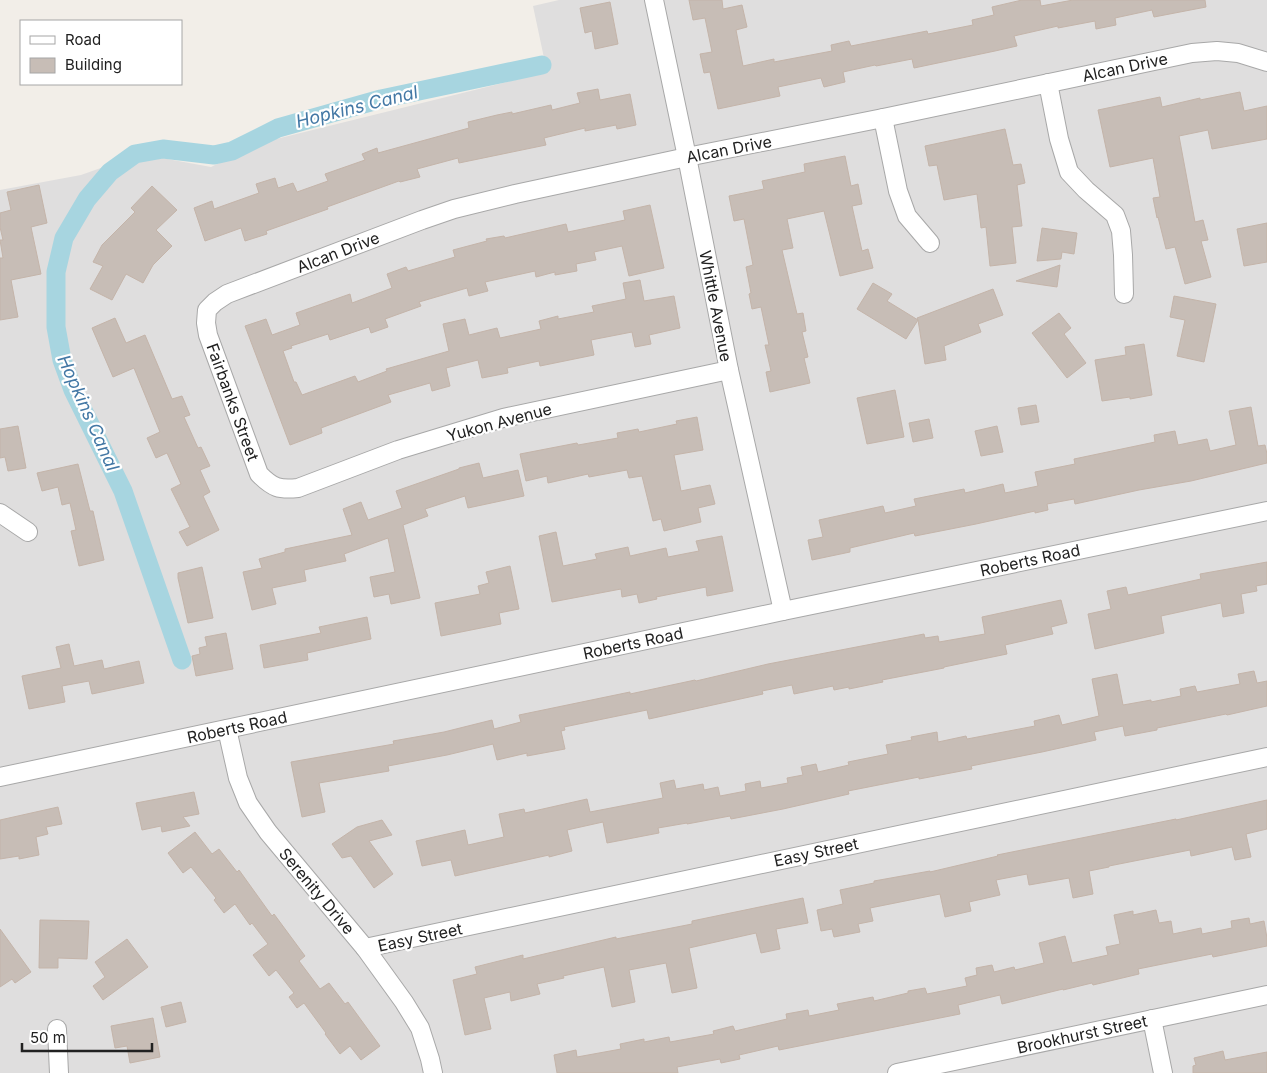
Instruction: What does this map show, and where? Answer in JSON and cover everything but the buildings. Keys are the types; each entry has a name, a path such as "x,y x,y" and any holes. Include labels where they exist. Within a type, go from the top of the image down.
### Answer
{"street":[{"name":"Whittle Avenue","path":"654,0 729,370 783,611"},
{"name":"Alcan Drive","path":"207,310 227,294 454,208 687,157 1192,53 1217,51 1238,53 1267,62"},
{"path":"1048,83 1059,139 1069,172 1086,190 1115,215 1121,232 1124,294"},
{"path":"883,118 898,190 907,216 930,243"},
{"name":"Fairbanks Street","path":"207,310 206,323 208,335 259,474 274,487"},
{"name":"Yukon Avenue","path":"274,487 284,489 298,488 398,450 503,418 729,370"},
{"name":"Roberts Road","path":"0,777 783,611 1267,511"},
{"path":"0,513 28,532"},
{"name":"Serenity Drive","path":"227,729 238,778 248,802 268,832 365,948 404,1002 420,1028 433,1073"},
{"name":"Easy Street","path":"365,948 1267,757"},
{"name":"Brookhurst Street","path":"897,1073 1267,995"},
{"path":"1152,1019 1163,1073"},
{"path":"57,1029 59,1073"}],"shaded area":[{"path":"559,0 1267,0 1267,1073 0,1073 0,190 81,175 140,154 211,167 260,143 547,72 533,6"}],"waterway":[{"name":"Hopkins Canal","path":"182,660 123,491 73,390 62,360 56,327 56,272 64,238 87,199 110,172 135,154 163,149 214,155 232,151 278,128 381,99 542,65"}]}
